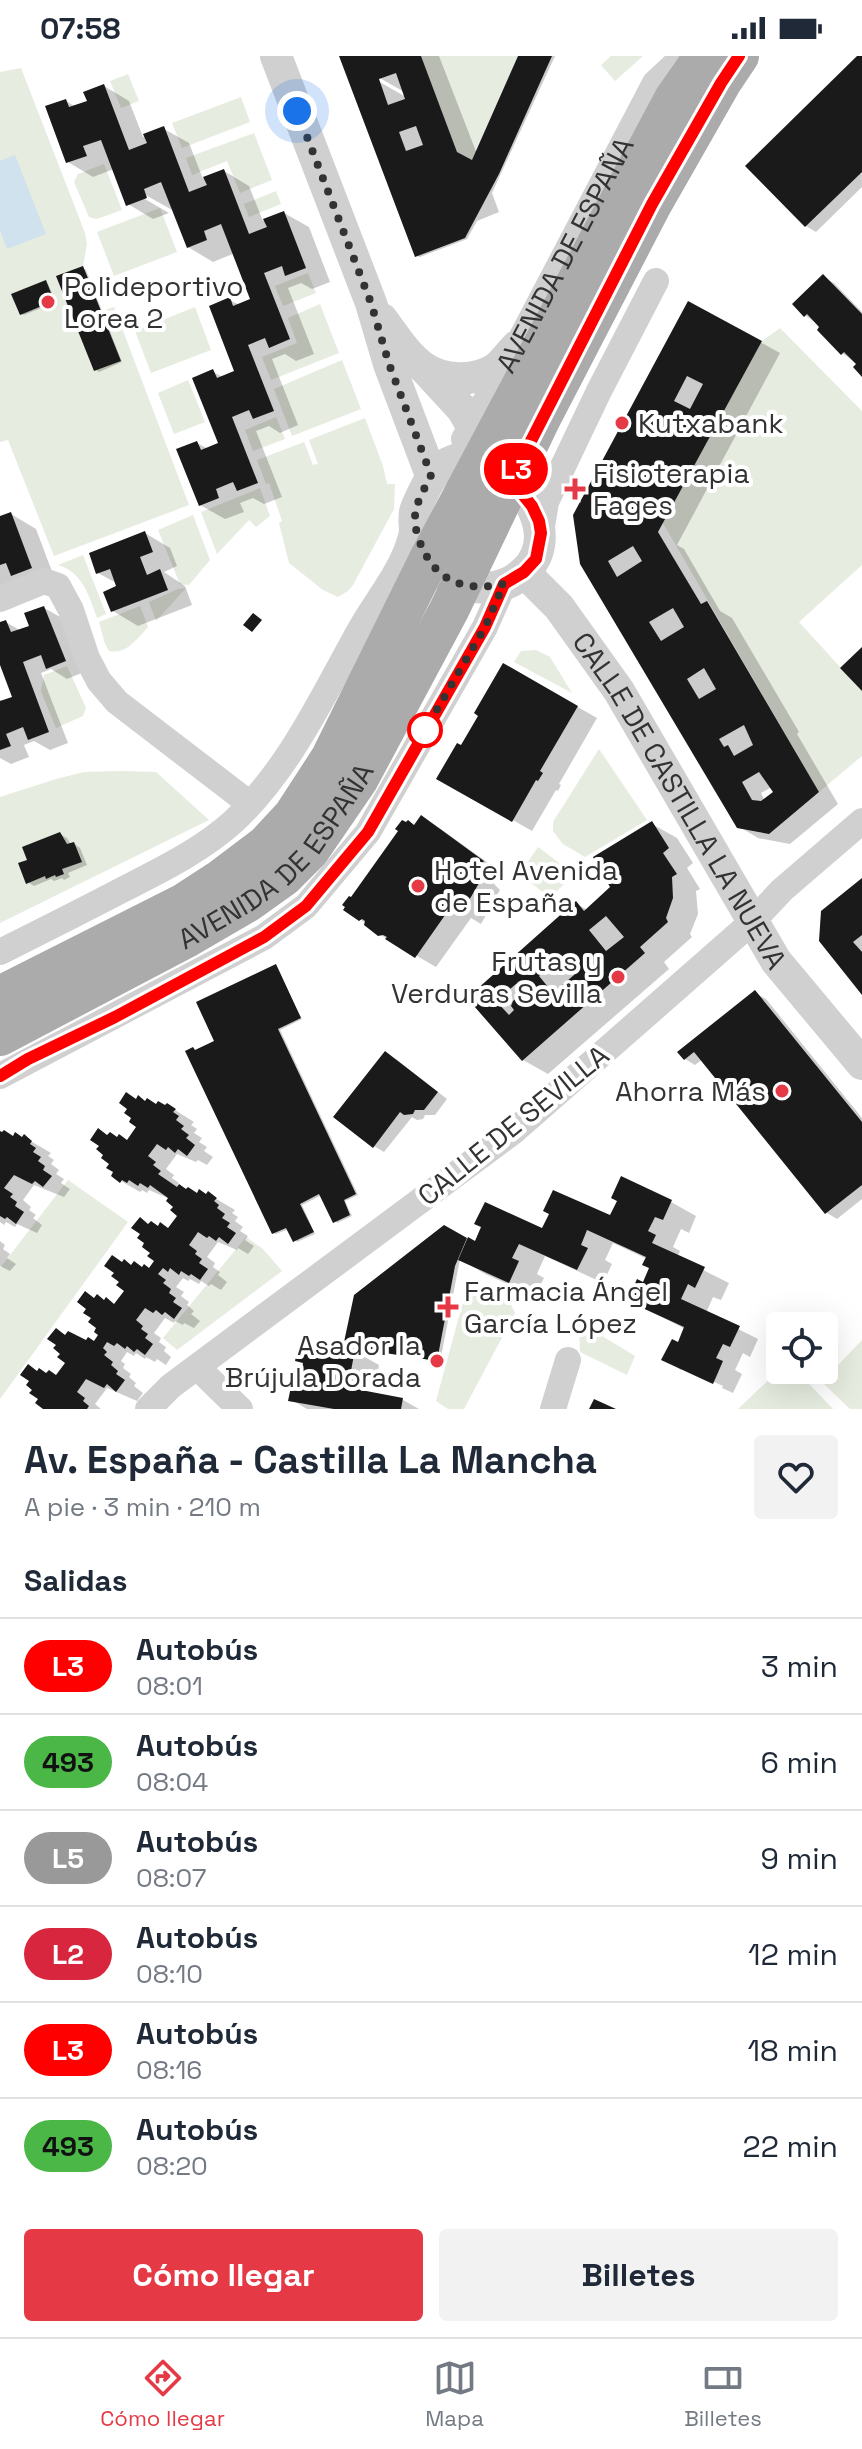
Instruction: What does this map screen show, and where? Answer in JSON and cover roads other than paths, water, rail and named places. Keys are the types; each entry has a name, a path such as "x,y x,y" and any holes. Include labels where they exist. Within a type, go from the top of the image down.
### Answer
{"main road":[{"name":"AVENIDA DE ESPAÑA","path":"0,996 184,903 266,845 293,816 444,573 470,460 674,99 704,56"},
{"name":"AVENIDA DE ESPAÑA","path":"470,460 652,204 739,56"},
{"name":"AVENIDA DE ESPAÑA","path":"0,1036 248,902 283,877 310,850 358,780 449,610 444,573"}],"street":[{"path":"276,56 371,303 389,364 470,460 532,506 541,533"},
{"name":"AVENIDA DE ESPAÑA","path":"0,952 204,845 250,804 292,750 399,565 413,530 415,512 470,460 517,346 655,83 684,56"},
{"path":"415,512 418,537 444,573 482,588 514,578 536,559 546,502 656,281"},
{"path":"371,303 406,351 462,409 470,460"},
{"path":"424,368 457,379 476,377 495,369 517,346"},
{"name":"AVENIDA DE ESPAÑA","path":"0,1076 264,937 306,906 368,832 514,578"},
{"name":"CALLE DE CASTILLA LA NUEVA","path":"514,578 559,607 619,691 776,961 862,1064"},
{"path":"0,599 44,581 58,586 71,610 87,658 108,692 250,804"},
{"name":"CALLE DE SEVILLA","path":"148,1409 171,1386 514,1131 862,821"},
{"path":"553,1409 568,1360"},
{"path":"197,1367 240,1409"}],"water":[{"path":"15,155 46,234 7,249 0,230 0,161"}],"place":[{"name":"Polideportivo Lorea 2","path":"48,302"},
{"name":"Kutxabank","path":"622,423"},
{"name":"Fisioterapia Fages","path":"575,489"},
{"name":"Hotel Avenida de España","path":"418,886"},
{"name":"Frutas y Verduras Sevilla","path":"618,977"},
{"name":"Ahorra Más","path":"782,1091"},
{"name":"Farmacia Ángel García López","path":"448,1307"},
{"name":"Asador la Brújula Dorada","path":"437,1361"}]}
